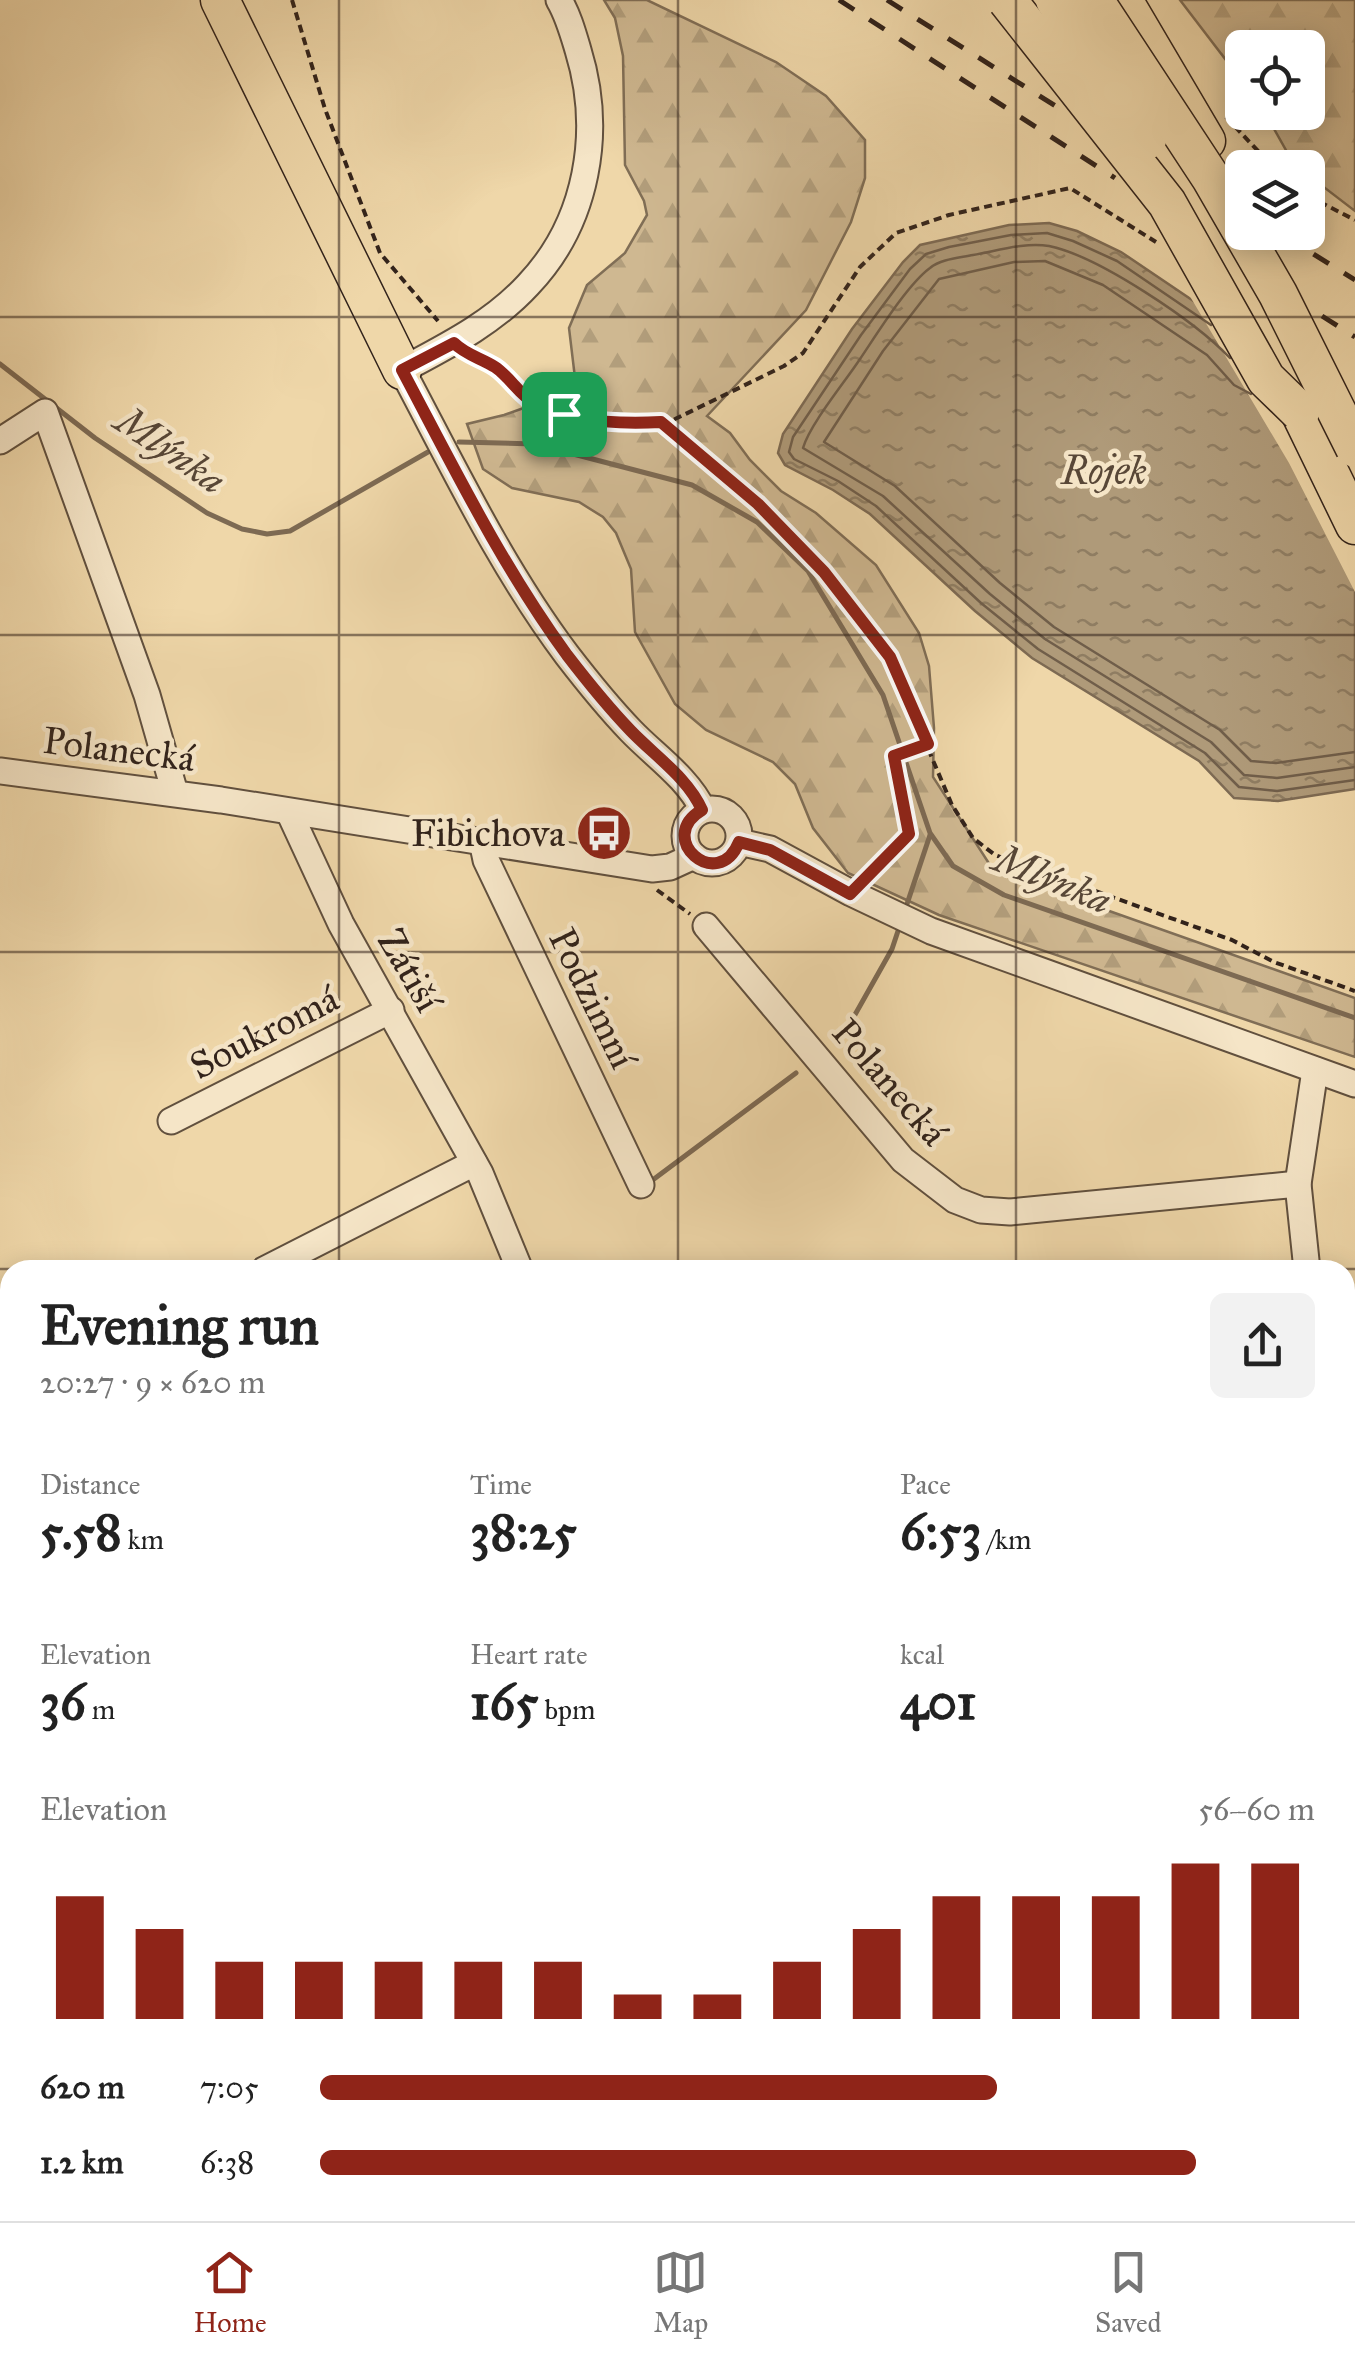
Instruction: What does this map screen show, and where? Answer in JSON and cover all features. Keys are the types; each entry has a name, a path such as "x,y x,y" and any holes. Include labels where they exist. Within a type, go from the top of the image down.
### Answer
{"highway":[{"path":"220,0 402,370"},
{"path":"243,0 322,203"},
{"path":"1007,0 1167,204 1266,379 1300,412"},
{"path":"1055,0 1183,196 1300,412 1355,525"},
{"path":"1094,0 1210,178 1278,294 1355,448"},
{"path":"1123,0 1225,175"},
{"path":"1267,250 1278,294"}],"street":[{"path":"559,0 586,72 592,137 580,192 561,241 544,268 509,303 454,343 402,370 469,497 541,618 591,685 686,785 702,810"},
{"path":"0,442 45,412 147,695 175,793"},
{"name":"Polanecká","path":"0,771 175,793 482,841 649,878"},
{"path":"715,808 730,815 738,826 739,842 731,856 720,862 704,862 687,846 686,828 702,810 715,808"},
{"name":"Zátiší","path":"289,812 340,924 474,1162 516,1260"},
{"name":"Podzimní","path":"482,841 486,860 641,1185"},
{"path":"739,842 770,850 850,894 932,930 1355,1084"},
{"path":"649,878 694,856"},
{"name":"Polanecká","path":"706,926 902,1160 955,1200 982,1210 1010,1212 1298,1184"},
{"name":"Soukromá","path":"171,1122 391,1010"},
{"path":"1306,1260 1298,1184 1315,1070"},
{"path":"283,1260 474,1162"}],"path":[{"path":"292,0 325,109 380,252 438,322"},
{"path":"1219,106 1256,150"},
{"path":"454,343 496,367 533,403 564,414 632,424 669,422 784,366 803,352 860,267 896,233 949,215 1070,188 1160,245"},
{"path":"1325,205 1355,220"},
{"path":"661,422 758,504 824,572 890,657 952,805 972,838 995,855 1232,940 1274,962 1355,991"},
{"path":"850,894 909,834 894,756 928,744"},
{"path":"649,878 706,926"}],"green space":[{"path":"604,0 647,0 776,62 826,96 865,140 865,178 851,222 806,310 707,416 730,433 781,491 816,513 876,565 919,633 929,666 933,777 990,865 1033,884 1355,998 1355,1057 939,915 848,873 813,828 795,784 773,762 706,730 675,704 635,632 631,569 616,533 603,517 579,502 512,488 483,469 467,424 571,391 575,378 569,328 587,285 625,253 647,215 625,165 623,56 615,18"},
{"path":"1180,0 1355,0 1355,211 1325,188 1325,150 1286,150 1275,130 1325,130 1325,30 1225,30 1225,59"}],"water":[{"name":"Rojek","path":"1049,223 1077,231 1121,252 1232,327 1261,358 1355,403 1355,789 1278,801 1234,798 1199,761 1032,658 870,514 785,465 778,453 783,434 852,329 920,245 1009,225"}],"pier":[{"path":"1185,288 1235,324 1264,354 1303,363 1355,397 1355,592 1289,463"}],"waterway":[{"name":"Mlýnka","path":"0,364 95,438 207,513 242,529 267,534 290,531 428,452"},
{"name":"Mlýnka","path":"459,442 535,444 692,485 757,522 808,571 883,695 930,833 953,866 1004,895 1355,1018"},
{"path":"905,910 930,835"},
{"path":"852,1020 892,949 900,925"},
{"path":"650,1182 796,1073"}],"railway":[{"path":"839,0 1115,178"},
{"path":"887,0 1062,110"},
{"path":"1307,250 1355,280"},
{"path":"1322,316 1355,337"}],"place":[{"name":"Fibichova","path":"604,833"}],"route":[{"path":"454,343 496,367 533,403 564,414 632,424 661,422 758,504 824,572 890,657 928,744 894,756 909,834 850,894 781,854 761,847 739,842 731,856 716,863 700,860 688,850 686,828 702,810 700,804 591,685 541,618 469,497 402,370 454,343"}]}
